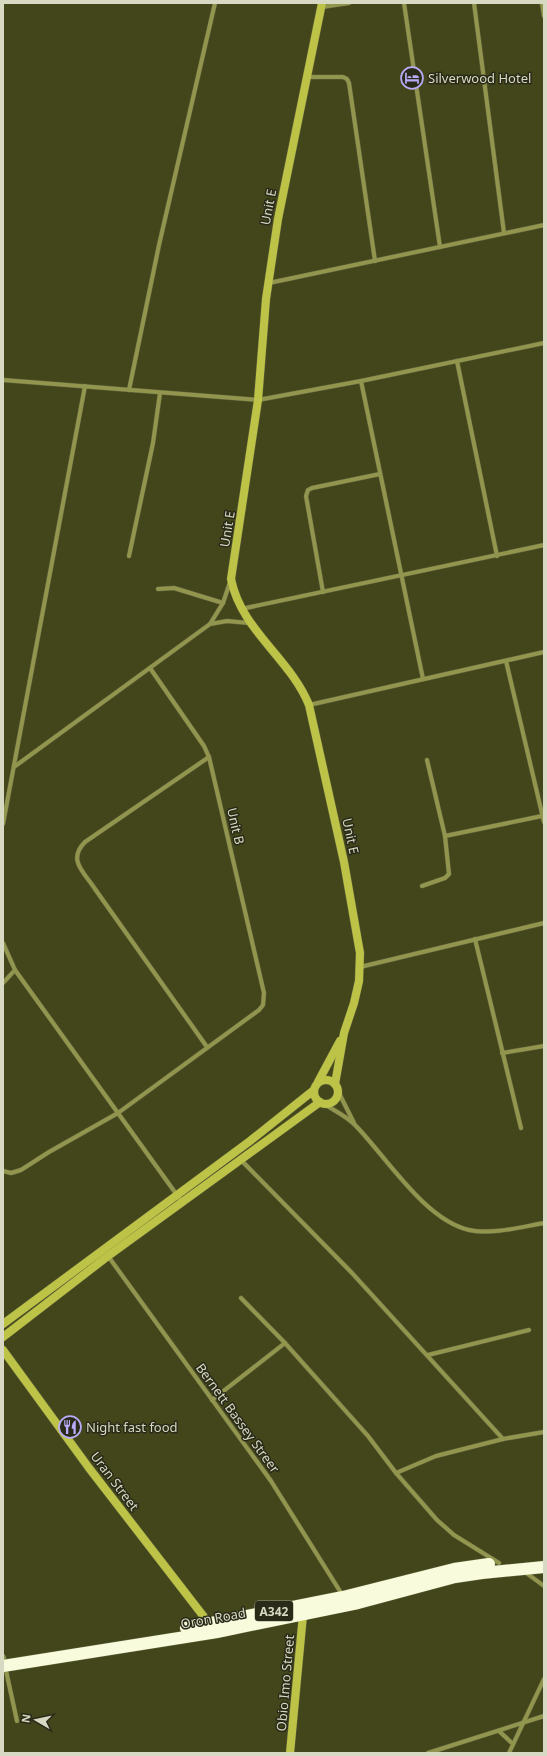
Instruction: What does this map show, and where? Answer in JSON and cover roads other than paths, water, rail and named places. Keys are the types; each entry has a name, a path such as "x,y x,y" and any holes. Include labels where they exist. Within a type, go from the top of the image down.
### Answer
{"highway":[{"name":"Oron Road","path":"214,1628 454,1569 544,1560"},
{"name":"Oron Road","path":"4,1661 304,1615 455,1577 482,1572 544,1567"}],"street":[{"path":"129,390 159,245 215,3"},
{"path":"322,5 349,3"},
{"path":"404,3 440,247"},
{"path":"474,3 504,233"},
{"path":"542,3 544,16"},
{"name":"Unit E","path":"322,5 278,219 268,283 258,400 231,579 234,595 249,623 294,676 309,705 344,862 359,941 360,967 354,1003 344,1033"},
{"path":"306,77 343,77 347,79 349,83 375,261"},
{"path":"268,283 544,225"},
{"path":"3,380 258,400 361,382 544,343"},
{"path":"457,361 497,556"},
{"path":"361,382 423,679"},
{"path":"3,824 85,386"},
{"path":"129,556 153,443 160,393"},
{"path":"323,592 306,496 308,490 380,474"},
{"path":"241,609 544,545"},
{"path":"14,767 210,624 223,602 231,579"},
{"path":"158,589 178,589 223,602"},
{"path":"210,624 227,621 249,623"},
{"path":"309,705 544,652"},
{"path":"506,661 544,822"},
{"name":"Unit B","path":"150,668 204,746 209,757 264,993 263,1004 259,1010 207,1047"},
{"path":"3,1171 11,1173 21,1170 118,1113 207,1047 77,863 76,856 77,850 85,842 209,757"},
{"path":"422,886 445,878 449,874 446,836 427,760"},
{"path":"446,836 542,816"},
{"path":"360,967 544,923"},
{"path":"475,939 521,1128"},
{"path":"3,943 15,970 182,1202"},
{"path":"3,983 15,970"},
{"path":"3,1324 314,1090 344,1033"},
{"path":"3,1337 108,1256 240,1159 322,1103 333,1101 344,1033"},
{"path":"502,1053 544,1046"},
{"path":"318,1082 327,1080 336,1088 356,1126 431,1210 449,1223 470,1230 491,1231 544,1223"},
{"path":"314,1090 315,1097 356,1126"},
{"path":"240,1159 352,1273 503,1439"},
{"name":"Bernett Bassey Streer","path":"108,1256 270,1481 343,1597"},
{"path":"241,1298 285,1343 368,1436 396,1473 437,1520 454,1535 499,1564"},
{"path":"428,1355 529,1330"},
{"path":"212,1400 285,1343"},
{"name":"Uran Street","path":"3,1350 90,1468 214,1628"},
{"path":"396,1473 436,1456 503,1439 544,1432"},
{"path":"522,1569 544,1586"},
{"name":"Obio Imo Street","path":"290,1753 304,1615"},
{"path":"4,1661 17,1721"},
{"path":"509,1753 544,1679"},
{"path":"428,1753 544,1716"},
{"path":"499,1731 513,1744"}],"place":[{"name":"Silverwood Hotel","path":"412,78"},
{"name":"Night fast food","path":"70,1427"}]}
